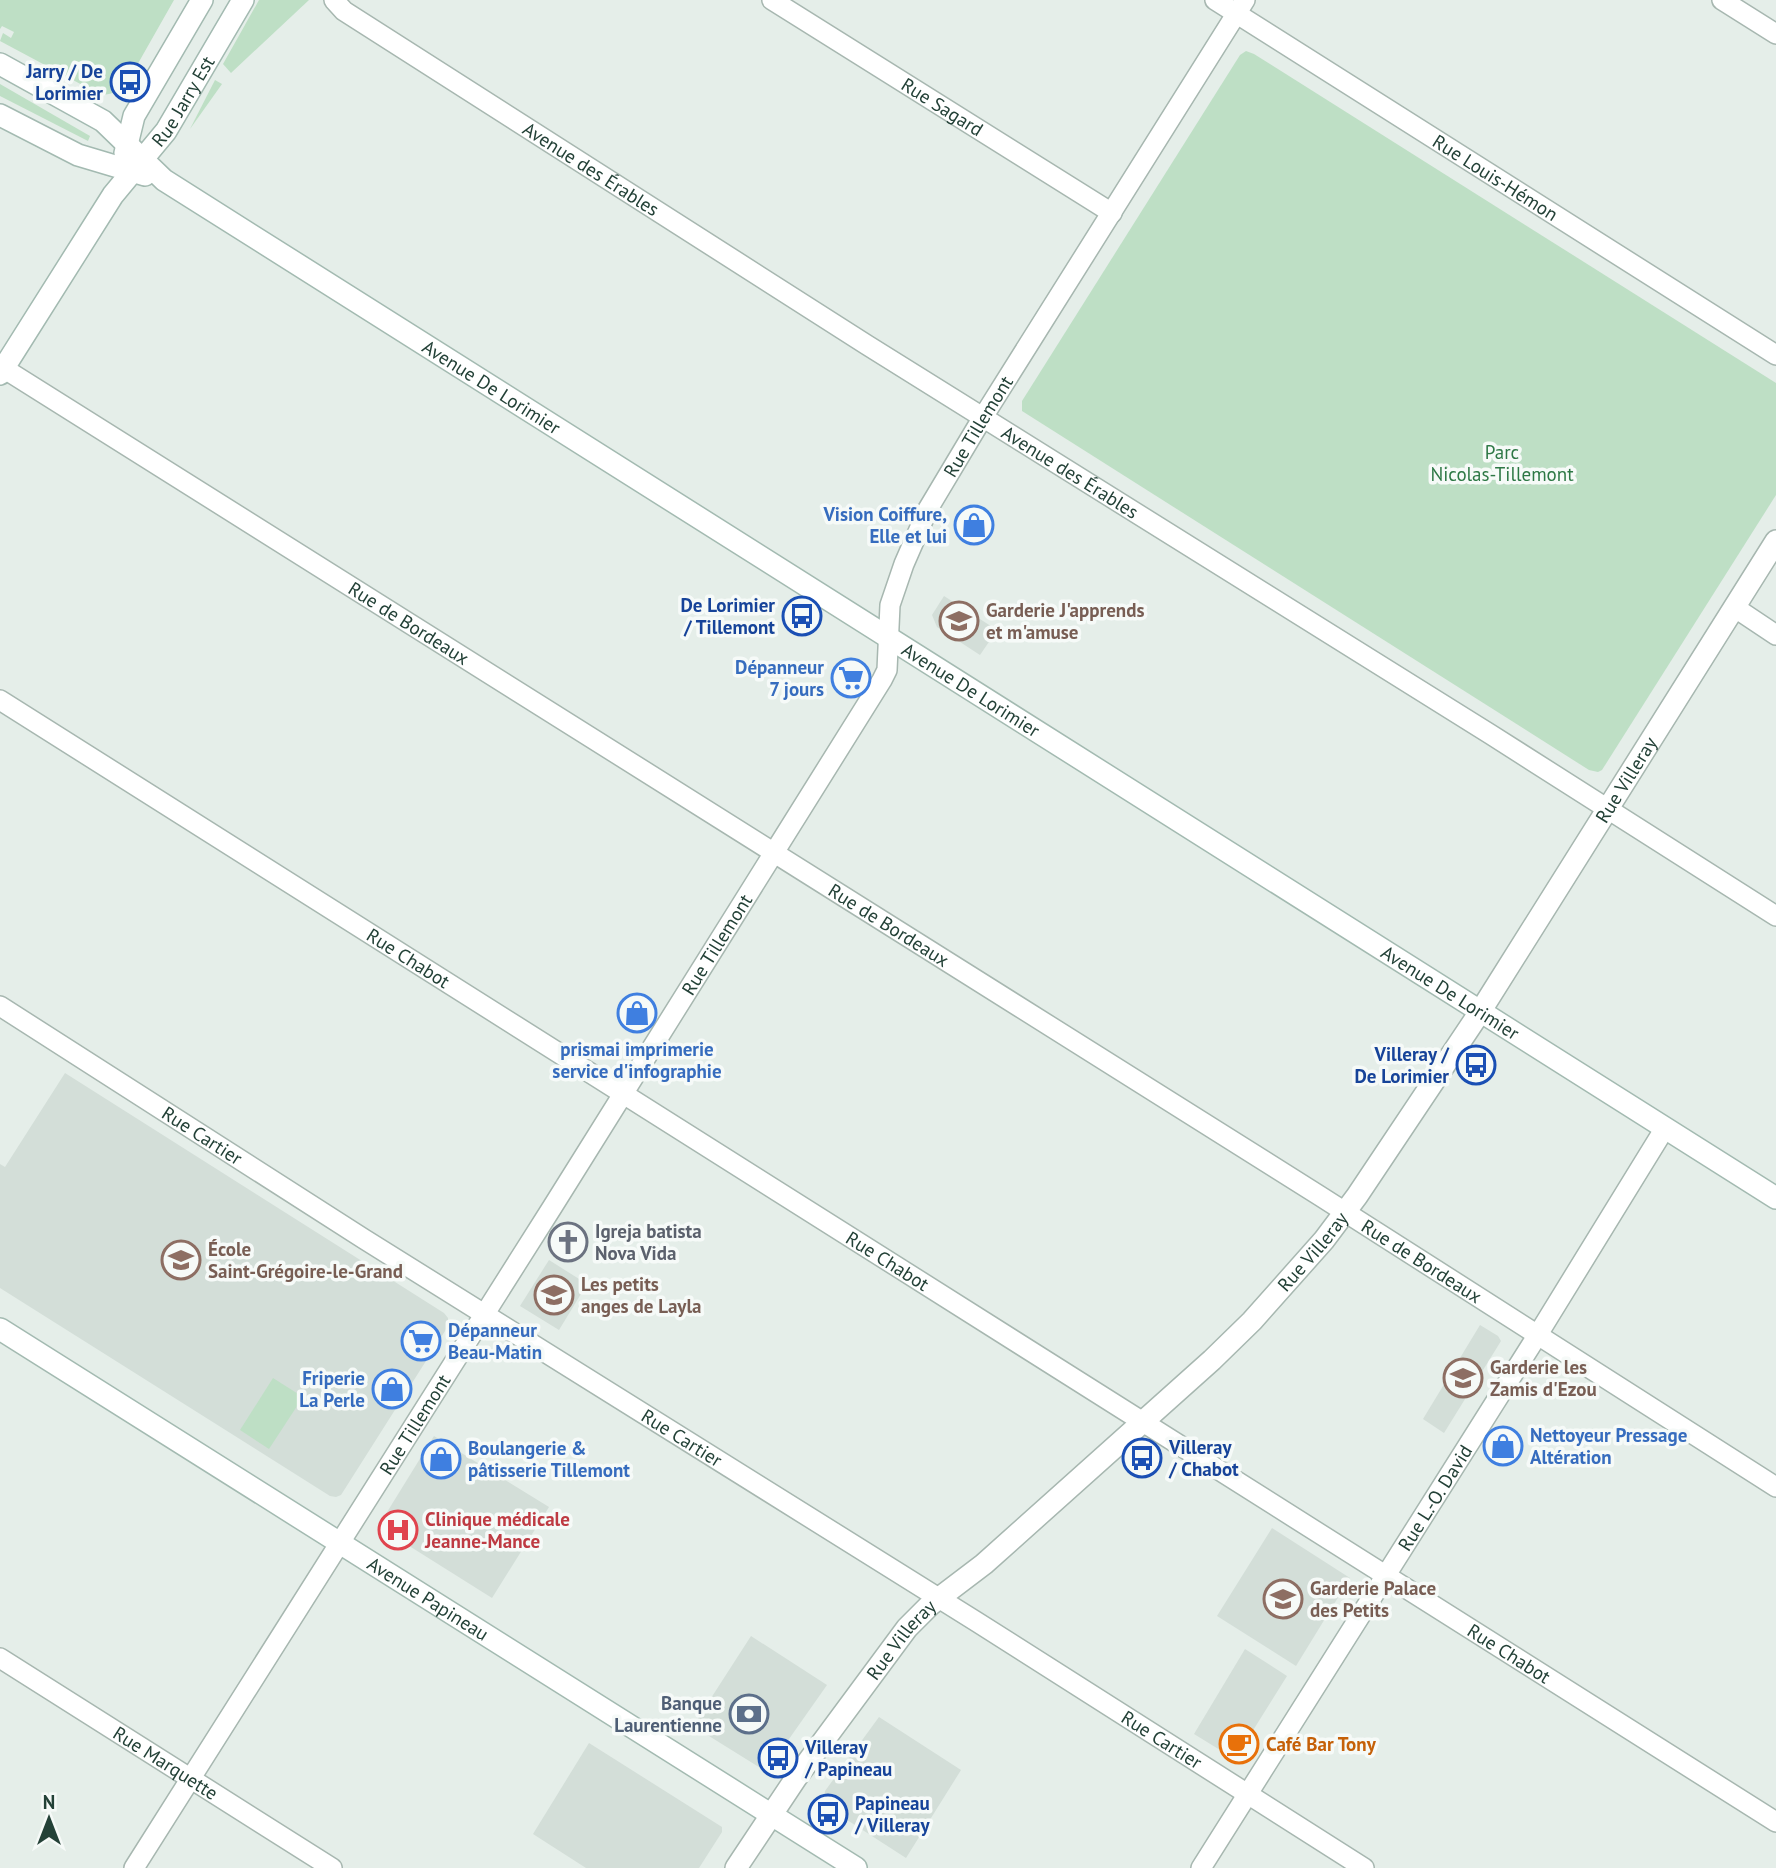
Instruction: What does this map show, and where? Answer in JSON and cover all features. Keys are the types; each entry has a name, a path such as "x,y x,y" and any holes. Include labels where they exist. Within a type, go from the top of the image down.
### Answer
{"main road":[{"name":"Rue Jarry Est","path":"131,161 134,116 202,0"},
{"name":"Rue Jarry Est","path":"1,369 113,195 131,161 166,131 243,0"},
{"name":"Avenue De Lorimier","path":"0,64 103,121 131,161"},
{"name":"Avenue De Lorimier","path":"0,115 78,155 131,161 164,180 1776,1198"},
{"name":"Rue Villeray","path":"736,1868 771,1815 907,1628 939,1598 984,1564 1252,1321 1345,1213 1480,1012 1776,541"},
{"name":"Avenue Papineau","path":"0,1329 856,1868"}],"street":[{"name":"Avenue des Érables","path":"334,0 344,11 983,417 1776,916"},
{"name":"Rue Sagard","path":"772,0 1112,214"},
{"name":"Rue Louis-Hémon","path":"1214,0 1241,7 1776,355"},
{"path":"1722,0 1776,34"},
{"name":"Rue Tillemont","path":"134,1868 775,853 887,670 890,605 928,509 1241,7"},
{"name":"Rue de Bordeaux","path":"1,369 775,853 1776,1487"},
{"path":"1734,607 1776,635"},
{"name":"Rue Chabot","path":"0,700 1776,1822"},
{"name":"Rue Cartier","path":"0,1006 1364,1868"},
{"name":"Rue L.-O. David","path":"1201,1868 1665,1128"},
{"name":"Rue Marquette","path":"0,1658 332,1868"}],"shaded area":[{"name":"Garderie J'apprends et m'amuse","path":"944,596 997,630 980,655 937,627 932,615"},
{"name":"École Saint-Grégoire-le-Grand","path":"65,1073 448,1318 445,1331 341,1495 330,1496 0,1288 0,1164 5,1167"},
{"name":"Les petits anges de Layla","path":"549,1260 587,1284 559,1330 520,1306"},
{"name":"Garderie les Zamis d'Ezou","path":"1480,1325 1498,1336 1501,1341 1444,1433 1423,1419"},
{"path":"434,1436 549,1507 492,1598 384,1528 384,1517"},
{"name":"Garderie Palace des Petits","path":"1272,1528 1350,1578 1296,1666 1217,1616"},
{"name":"Banque Laurentienne","path":"751,1636 827,1685 770,1766 762,1769 693,1726"},
{"path":"1245,1649 1287,1676 1237,1756 1233,1758 1194,1734"},
{"path":"879,1717 961,1770 906,1858 827,1807 824,1800 825,1791"},
{"path":"589,1743 722,1827 722,1832 699,1868 586,1868 533,1834"}],"green space":[{"path":"0,0 174,0 136,67 131,64 123,75 129,79 117,91 101,95 0,41 3,33 11,38 14,32 2,26 0,29"},
{"path":"259,0 309,0 231,73 223,64"},
{"name":"Parc Nicolas-Tillemont","path":"1246,51 1776,383 1776,495 1602,770 1598,772 1589,770 1022,411 1022,401 1240,55"},
{"path":"215,80 222,84 190,129"},
{"path":"0,84 90,136 88,141 0,96"},
{"path":"273,1378 303,1397 269,1449 240,1430"}],"place":[{"name":"Jarry / De Lorimier","path":"130,82"},
{"name":"Vision Coiffure, Elle et lui","path":"974,525"},
{"name":"De Lorimier / Tillemont","path":"802,616"},
{"name":"Garderie J'apprends et m'amuse","path":"959,621"},
{"name":"Dépanneur 7 jours","path":"851,678"},
{"name":"prismai imprimerie service d'infographie","path":"637,1013"},
{"name":"Villeray / De Lorimier","path":"1476,1065"},
{"name":"Igreja batista Nova Vida","path":"568,1242"},
{"name":"École Saint-Grégoire-le-Grand","path":"181,1260"},
{"name":"Les petits anges de Layla","path":"554,1295"},
{"name":"Dépanneur Beau-Matin","path":"421,1341"},
{"name":"Garderie les Zamis d'Ezou","path":"1463,1378"},
{"name":"Friperie La Perle","path":"392,1389"},
{"name":"Nettoyeur Pressage Altération","path":"1503,1446"},
{"name":"Villeray / Chabot","path":"1142,1458"},
{"name":"Boulangerie & pâtisserie Tillemont","path":"441,1459"},
{"name":"Clinique médicale Jeanne-Mance","path":"398,1530"},
{"name":"Garderie Palace des Petits","path":"1283,1599"},
{"name":"Banque Laurentienne","path":"749,1714"},
{"name":"Café Bar Tony","path":"1239,1744"},
{"name":"Villeray / Papineau","path":"778,1758"},
{"name":"Papineau / Villeray","path":"828,1814"}]}
